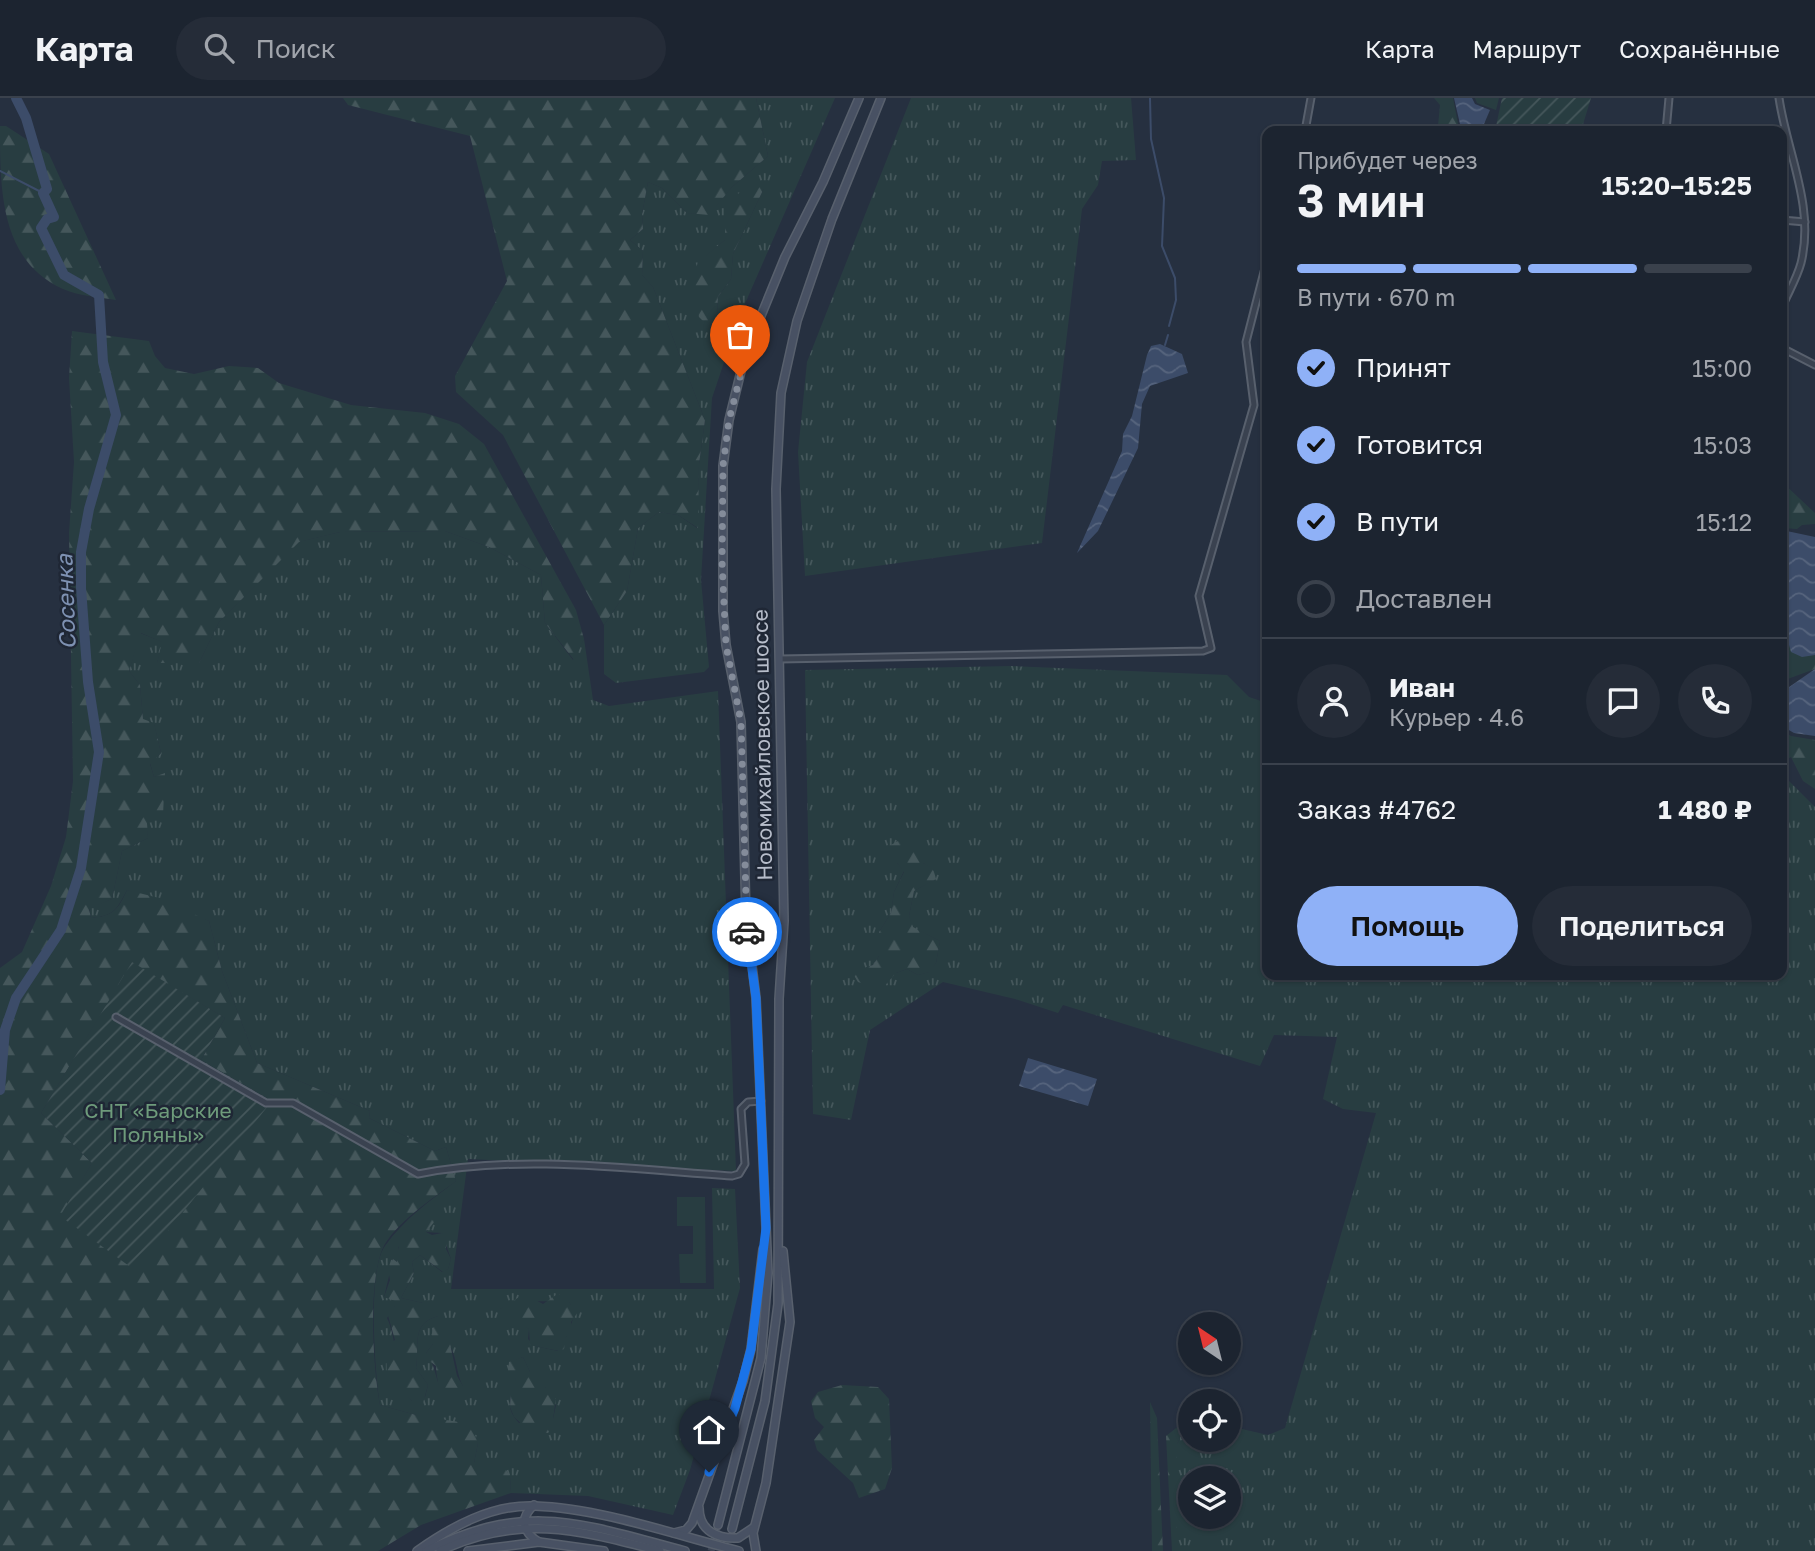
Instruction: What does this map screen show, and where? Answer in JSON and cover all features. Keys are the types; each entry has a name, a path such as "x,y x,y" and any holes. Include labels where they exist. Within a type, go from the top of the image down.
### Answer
{"main road":[{"name":"Новомихайловское шоссе","path":"718,1525 761,1358 767,1304 756,998 746,917 741,722 726,645 723,611 723,466 729,420 745,355 785,257 823,182 859,98"},
{"name":"Новомихайловское шоссе","path":"732,1529 773,1362 778,1304 779,999 784,921 776,489 780,393 797,321 832,219 881,98"},
{"path":"668,1533 680,1532 690,1527 735,1408 751,1349 766,1228"},
{"path":"757,1551 752,1540 766,1483 790,1322 780,1229"},
{"path":"699,1504 699,1515 706,1529 722,1537 738,1538 756,1524"},
{"path":"534,1505 524,1523 528,1535 539,1542"},
{"path":"417,1551 477,1517 534,1505 582,1511 739,1551"},
{"path":"426,1551 487,1525 524,1523 596,1528 685,1551"},
{"path":"440,1551 489,1532 524,1523 575,1530 660,1551"},
{"path":"468,1551 539,1542 604,1551"}],"street":[{"path":"1306,126 1311,98"},
{"path":"1666,126 1669,98"},
{"path":"1779,98 1786,126"},
{"path":"1787,130 1804,198 1805,222 1801,264 1787,296"},
{"path":"1787,220 1805,222"},
{"path":"780,659 1203,651 1211,648 1199,596 1254,405 1246,342 1262,280"},
{"path":"1787,351 1815,365"},
{"path":"116,1017 265,1103 293,1103 418,1174 441,1170 542,1164 739,1174 745,1164 741,1109 748,1102 761,1101"}],"green space":[{"path":"343,98 756,98 768,156 732,187 709,215 687,213 662,188 648,182 642,214 643,229 630,240 643,251 642,275 653,287 705,420 699,464 698,528 678,515 659,512 638,528 627,591 604,625 503,435 456,392 455,376 507,281 470,136 348,105"},
{"path":"756,98 835,98 740,315 712,398 701,580 709,667 704,672 616,683 604,674 604,625 627,591 638,528 659,512 678,515 697,528 699,464 705,420 653,287 642,275 643,251 630,240 643,229 642,214 648,182 662,188 687,213 709,214 732,187 768,156","holes":["764,188 733,254 731,279 718,297 716,333 699,262 725,240"]},
{"path":"911,98 1131,98 1136,160 1102,161 1098,185 1082,209 1042,543 805,576 798,452 807,362"},
{"path":"1434,98 1453,98 1456,126 1438,126 1440,105"},
{"path":"1475,98 1499,98 1496,110 1477,103"},
{"path":"1502,98 1591,98 1583,126 1496,126"},
{"path":"0,126 6,126 49,154 116,300 63,289 42,277 27,261 15,242 3,198"},
{"path":"758,178 764,188 733,254 731,279 718,297 716,334 699,317 691,284 698,262 725,240 725,207 749,183"},
{"path":"72,331 149,341 155,356 165,368 194,374 229,366 258,368 279,383 351,405 425,413 459,424 484,444 576,610 584,639 574,660 545,623 541,575 489,547 445,531 340,532 299,542 219,622 199,663 157,663 162,642 141,633 129,671 140,685 143,719 154,723 161,753 150,764 154,777 165,773 163,815 147,823 148,838 122,851 112,899 89,909 91,918 105,916 114,911 127,890 159,898 209,921 222,971 257,1063 370,1111 369,1118 435,1151 446,1147 456,1181 395,1230 382,1250 373,1305 375,1370 380,1405 416,1415 471,1424 478,1443 474,1463 502,1464 510,1476 511,1493 421,1525 378,1551 0,1551 0,968 22,952 51,886 66,837 73,781 69,533 74,462 69,378","holes":["132,963 225,1018 201,1060 272,1101 61,1216 92,1163 41,1113"]},
{"path":"1787,487 1815,513 1815,524 1802,525 1797,529 1787,528"},
{"path":"445,531 489,547 541,575 545,623 573,660 584,639 593,700 609,706 718,691 736,1171 468,1159 451,1289 714,1289 712,1188 735,1189 740,1288 690,1470 673,1515 588,1496 511,1493 510,1476 474,1463 478,1443 416,1415 380,1405 374,1323 379,1258 385,1246 418,1210 456,1181 446,1147 435,1151 369,1118 370,1111 257,1063 222,971 209,921 127,890 114,910 91,918 89,908 112,899 122,851 148,838 146,823 164,774 154,777 150,763 161,753 154,724 143,720 140,685 129,671 140,633 163,642 157,663 199,663 219,622 298,542 340,532","holes":["439,1215 426,1232 442,1233 451,1259 448,1269 442,1272 420,1255 412,1262 414,1273 401,1298 423,1303 438,1316 423,1324 418,1336 416,1368 428,1385 425,1397 412,1401 402,1384 387,1318 395,1306 395,1300 384,1297 393,1259 397,1262 400,1257 398,1247","568,1300 573,1313 571,1326 558,1351 535,1346 528,1339 529,1329 500,1309 525,1302","445,1340 449,1345 463,1386 440,1388 426,1353 433,1344","523,1357 530,1372 546,1372 545,1387 556,1405 553,1419 519,1423 514,1417 510,1401 516,1379 509,1363"]},
{"path":"1787,605 1815,652 1815,669 1787,679"},
{"path":"1013,666 1227,675 1249,697 1262,701 1262,980 1787,980 1787,779 1815,807 1815,1551 1177,1551 1178,1442 1178,1452 1241,1452 1241,1429 1268,1435 1285,1428 1376,1113 1343,1109 1323,1099 1337,1037 1274,1035 1260,1066 1063,1005 1058,1013 1015,999 943,982 870,1030 851,1120 813,1114 805,670","holes":["897,863 923,863 933,869 935,879 914,891 909,916 912,927 940,941 936,963 929,972 918,975 907,969 896,973 853,973 873,965 879,956 879,932 891,913 894,892 904,871"]},
{"path":"1787,733 1815,740 1815,789 1803,781 1791,757 1787,759"},
{"path":"898,841 919,852 923,863 933,868 936,879 914,891 909,916 913,927 940,941 936,963 930,972 918,975 907,969 896,973 881,990 858,982 852,972 873,965 879,956 879,932 891,913 894,892 904,872 897,863 886,858 889,846"},
{"name":"СНТ «Барские Поляны»","path":"132,962 225,1018 201,1060 272,1101 136,1271 60,1216 92,1163 41,1113"},
{"path":"677,1197 705,1197 706,1283 680,1283 679,1254 693,1254 693,1226 677,1226"},
{"path":"435,1212 440,1215 426,1232 432,1235 442,1233 446,1237 446,1249 451,1259 448,1269 443,1272 420,1255 412,1262 414,1273 401,1298 423,1303 428,1300 441,1311 438,1316 423,1324 418,1336 416,1368 428,1385 423,1403 412,1401 404,1393 393,1392 387,1382 386,1346 395,1340 387,1312 395,1306 395,1301 384,1297 390,1280 388,1269 393,1259 397,1262 399,1241 415,1222"},
{"path":"524,1294 543,1304 556,1295 566,1295 571,1305 577,1307 578,1312 571,1322 573,1328 566,1337 564,1349 559,1351 530,1345 529,1329 499,1314 500,1309"},
{"path":"437,1326 450,1344 457,1376 463,1386 460,1402 454,1404 446,1404 438,1399 436,1366 427,1359 426,1353 433,1344 432,1328"},
{"path":"523,1357 530,1372 546,1372 550,1377 545,1387 556,1399 553,1419 555,1424 548,1433 526,1428 514,1417 510,1407 511,1388 516,1379 508,1375 509,1362"},
{"path":"842,1385 878,1387 889,1399 892,1468 885,1489 859,1498 853,1483 817,1450 814,1440 824,1427 815,1418 811,1401 818,1392"},
{"path":"1150,1402 1157,1418 1163,1551 1152,1551"},
{"path":"1178,1427 1177,1551 1172,1551 1166,1436"}],"water":[{"path":"1454,98 1472,98 1475,104 1490,110 1483,126 1458,126"},
{"path":"1160,344 1182,354 1188,373 1150,386 1142,404 1138,448 1098,531 1077,553 1122,451 1123,434 1132,416 1147,355 1151,346"},
{"path":"1787,531 1815,537 1815,655 1802,657 1791,652 1787,638"},
{"path":"1815,669 1815,736 1794,733 1787,729 1787,689"},
{"path":"1028,1058 1097,1079 1088,1106 1019,1086"}],"waterway":[{"name":"Сосенка","path":"0,1090 5,1030 16,998 61,930 81,868 99,752 88,682 81,552 89,509 116,415 103,362 99,295 64,275 41,228 47,219 54,217 43,193 47,189 26,118 16,98"},
{"path":"1150,98 1151,139 1164,198 1162,246 1175,278 1176,300 1169,326"},
{"path":"0,171 43,193"},
{"path":"1165,345 1168,335"}],"tunnel":[{"path":"711,1551 718,1525"}],"way so far":[{"path":"740,377 729,420 723,466 722,561 726,645 741,722 747,932"}],"route":[{"path":"709,1472 735,1408 751,1349 766,1228 756,998 747,932"}]}
